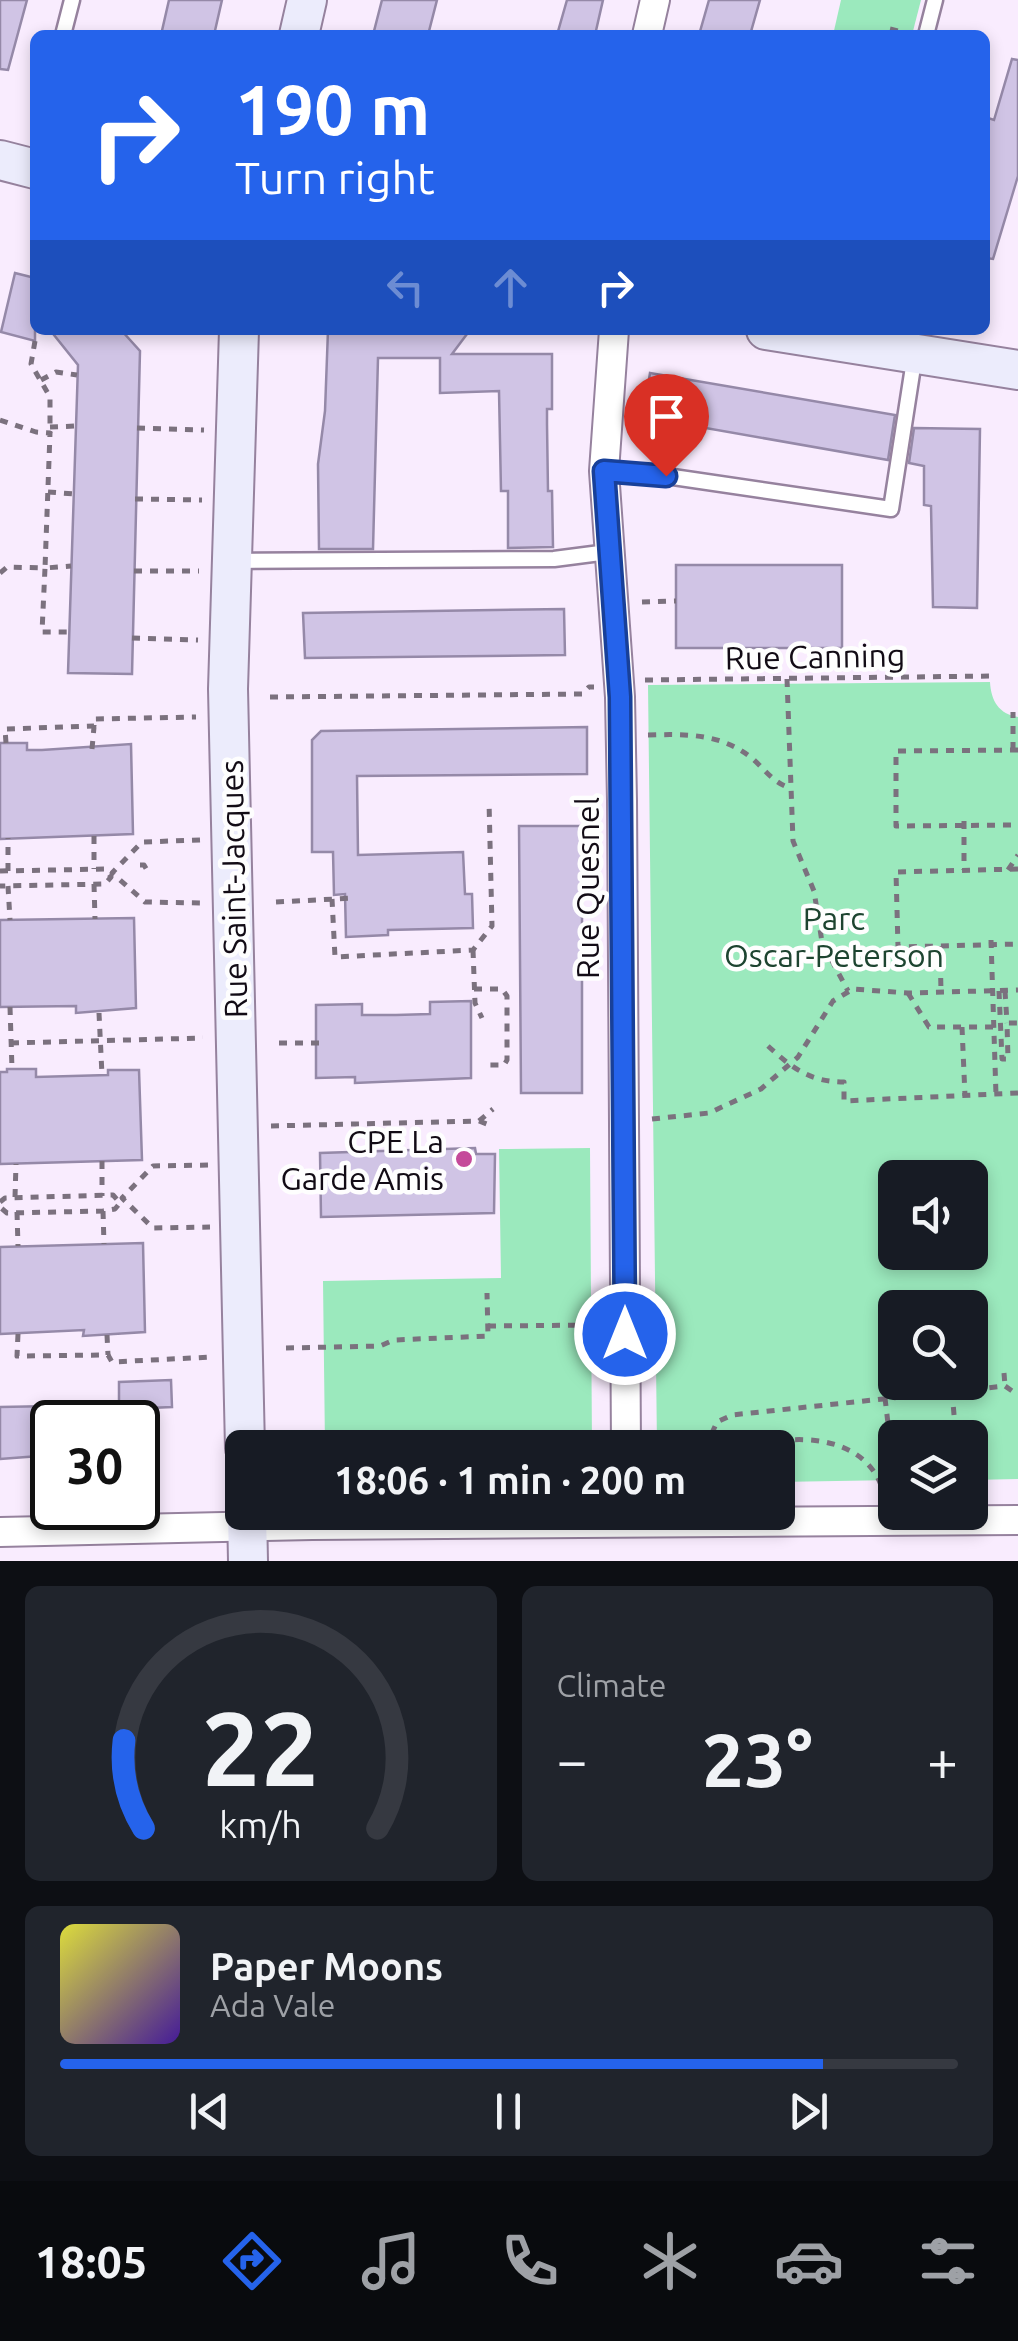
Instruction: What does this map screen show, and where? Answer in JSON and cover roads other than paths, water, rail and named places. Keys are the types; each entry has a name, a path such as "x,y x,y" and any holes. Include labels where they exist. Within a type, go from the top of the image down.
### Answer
{"main road":[{"path":"299,30 308,0"},
{"name":"Rue Saint-Jacques","path":"238,335 215,566 228,689 246,1430"},
{"path":"852,337 915,354 1018,370"}],"street":[{"path":"648,30 656,0"},
{"name":"Rue Quesnel","path":"614,335 604,471 622,782 626,1430"},
{"path":"795,1519 1018,1520"},
{"path":"0,1532 323,1530"}],"lane":[{"path":"65,30 72,0"},
{"path":"927,30 935,0"},
{"path":"604,471 644,472 892,509 915,354"},
{"path":"215,566 554,559 608,552"}],"place":[{"name":"CPE La Garde Amis","path":"464,1159"}],"park label":[{"name":"Parc Oscar-Peterson","path":"834,936"}]}
